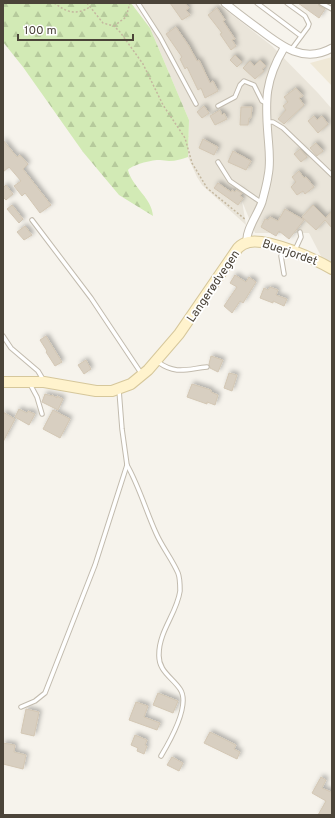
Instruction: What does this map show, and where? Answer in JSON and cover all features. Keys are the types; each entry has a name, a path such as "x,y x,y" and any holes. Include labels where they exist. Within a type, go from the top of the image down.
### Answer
{"main road":[{"name":"Buerjordet","path":"247,242 257,241 295,251 332,269"},
{"name":"Langerødvegen","path":"3,382 44,382 96,392 119,389 131,384 143,376 157,361 186,324 238,248 247,242"}],"street":[{"path":"225,3 288,49 300,53 314,54 321,53 332,48"},
{"name":"Langerødvegen","path":"247,242 247,234 262,203 269,174 266,122 267,88 273,68 288,49"}],"lane":[{"path":"138,3 160,37 196,104"},
{"path":"257,3 301,36"},
{"path":"287,3 305,16 309,24 301,36 288,49"},
{"path":"321,3 332,9"},
{"path":"218,106 235,97 240,85 244,81 254,85 262,102 266,103"},
{"path":"266,122 274,122 283,128 332,175"},
{"path":"218,162 230,181 262,203"},
{"path":"32,220 91,298 143,376"},
{"path":"295,251 301,237 300,232"},
{"path":"284,248 282,256 284,274"},
{"path":"3,336 18,355 38,371 44,382"},
{"path":"157,361 168,368 186,371 207,367"},
{"path":"30,381 39,401 42,414"},
{"path":"119,389 122,429 127,465 156,534 180,580 178,596 162,636 158,655 162,669 180,688 184,696 184,702 178,721 161,756"},
{"path":"22,707 35,701 45,693 94,565 127,465"}],"path":[{"path":"54,3 75,13 90,7"},
{"path":"87,3 103,23 114,26 143,64 163,105 185,138 192,163 207,188 252,225"},
{"path":"114,26 126,17 130,3"}],"shaded area":[{"path":"141,3 217,3 272,46 332,109 332,265 322,258 309,233 255,233 242,201 246,225 202,185 188,157 189,120"},
{"path":"332,57 332,86 310,63"}],"green space":[{"path":"3,3 131,3 150,28 189,120 188,157 174,161 148,161 133,166 128,170 133,182 146,198 152,210 153,216 119,195 83,152 23,67 3,42"}],"building":[{"path":"170,3 185,3 189,8 186,10 190,15 182,20"},
{"path":"298,3 318,3 319,6 325,9 319,18"},
{"path":"217,8 225,20 223,21 235,39 232,40 236,46 231,50 220,34 222,33 208,15"},
{"path":"176,27 197,61 199,60 210,83 213,81 218,91 205,98 201,88 198,90 187,67 185,69 180,59 182,57 166,34"},
{"path":"235,55 242,62 237,67 230,60"},
{"path":"260,60 266,66 262,69 264,71 255,79 243,68 250,61 254,66"},
{"path":"296,88 303,96 299,98 304,105 284,124 278,119 286,110 283,106 288,102 284,97"},
{"path":"204,106 209,113 202,118 197,112"},
{"path":"241,107 252,107 251,118 249,118 248,125 240,125"},
{"path":"220,110 222,115 224,113 227,119 215,125 210,116"},
{"path":"314,116 317,120 322,116 328,124 318,133 308,121"},
{"path":"203,139 218,147 214,155 199,148"},
{"path":"3,140 17,157 20,155 28,164 23,169 51,205 40,213 25,193 22,196 14,186 21,181 9,167 3,172"},
{"path":"316,143 323,151 317,156 310,148"},
{"path":"300,149 307,157 301,162 294,154"},
{"path":"233,151 251,161 246,170 228,162"},
{"path":"299,171 314,187 305,194 303,191 297,195 291,187 296,182 292,177"},
{"path":"218,183 231,192 232,190 235,192 236,190 242,193 240,196 243,198 238,205 214,188"},
{"path":"6,185 13,194 6,200 3,197 3,188"},
{"path":"12,205 23,219 19,223 7,209"},
{"path":"313,205 326,218 332,211 332,228 325,220 316,230 302,217"},
{"path":"285,209 304,220 289,239 279,231 276,236 261,227 265,219 268,220 270,217 278,221"},
{"path":"25,226 32,235 24,240 17,232"},
{"path":"235,275 246,282 249,277 256,282 243,303 240,301 232,313 224,306 237,287 230,283"},
{"path":"270,287 278,290 276,295 287,299 284,306 273,301 273,303 260,298 264,288 268,290"},
{"path":"46,336 62,362 55,366 40,340"},
{"path":"211,356 223,360 218,372 210,368 209,364"},
{"path":"86,360 91,369 84,374 78,365"},
{"path":"229,373 237,375 232,391 224,388"},
{"path":"192,384 211,390 211,392 218,395 215,405 207,402 207,404 187,397"},
{"path":"45,394 52,395 57,398 57,396 63,399 58,410 42,402"},
{"path":"19,409 27,413 28,411 35,414 29,425 15,417"},
{"path":"53,410 70,419 60,438 43,429"},
{"path":"3,412 15,419 3,442"},
{"path":"158,693 178,701 173,713 153,705"},
{"path":"136,702 148,706 144,717 160,723 157,730 129,720"},
{"path":"26,709 39,712 34,736 21,733"},
{"path":"210,732 236,745 234,749 240,752 237,759 204,743"},
{"path":"135,735 147,740 145,745 147,746 144,754 137,751 138,748 131,745"},
{"path":"3,743 15,745 14,752 26,755 23,769 3,764"},
{"path":"172,757 183,763 179,771 167,765"},
{"path":"321,777 326,780 322,788 331,792 332,790 332,815 318,815 326,801 312,793"}]}
